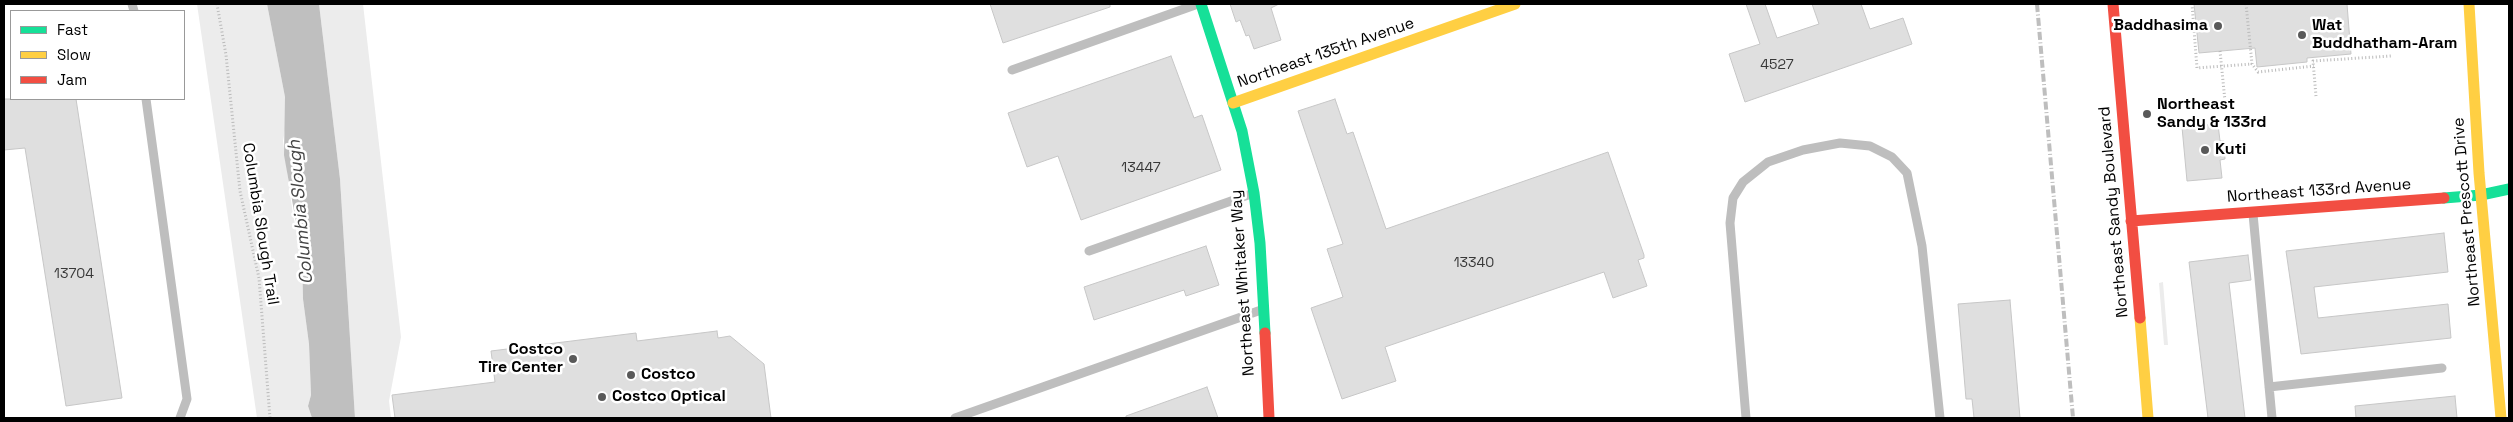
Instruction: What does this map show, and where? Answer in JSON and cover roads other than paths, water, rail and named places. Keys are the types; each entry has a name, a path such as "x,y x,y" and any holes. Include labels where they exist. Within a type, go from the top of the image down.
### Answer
{"street":[{"name":"Northeast Whitaker Way","path":"1199,4 1233,103 1243,138 1254,193 1264,309 1269,418"},
{"name":"Northeast 135th Avenue","path":"1233,103 1515,4"},
{"name":"Northeast Sandy Boulevard","path":"2113,4 2148,418"},
{"name":"Northeast Prescott Drive","path":"2469,4 2481,195 2501,418"},
{"name":"Northeast 133rd Avenue","path":"2131,221 2481,195 2509,189"}],"lane":[{"path":"1012,70 1199,4"},
{"path":"146,100 187,399 180,418"},
{"path":"1746,418 1730,223 1733,198 1743,182 1768,162 1803,150 1840,143 1870,146 1892,157 1907,173 1922,246 1940,418"},
{"path":"1088,251 1254,193"},
{"path":"2253,212 2272,418"},
{"path":"954,418 1264,309"},
{"path":"2269,387 2442,368"}],"water":[{"name":"Columbia Slough","path":"267,4 319,4 340,179 355,418 312,418 308,406 311,395 309,344 303,299 302,256 284,155 285,97"}],"railway":[{"path":"2037,4 2073,418"}],"place":[{"name":"Baddhasima","path":"2218,26"},
{"name":"Wat Buddhatham-Aram","path":"2302,35"},
{"name":"Northeast Sandy & 133rd","path":"2147,114"},
{"name":"Kuti","path":"2205,150"},
{"name":"Costco Tire Center","path":"573,359"},
{"name":"Costco","path":"631,375"},
{"name":"Costco Optical","path":"602,397"}]}
